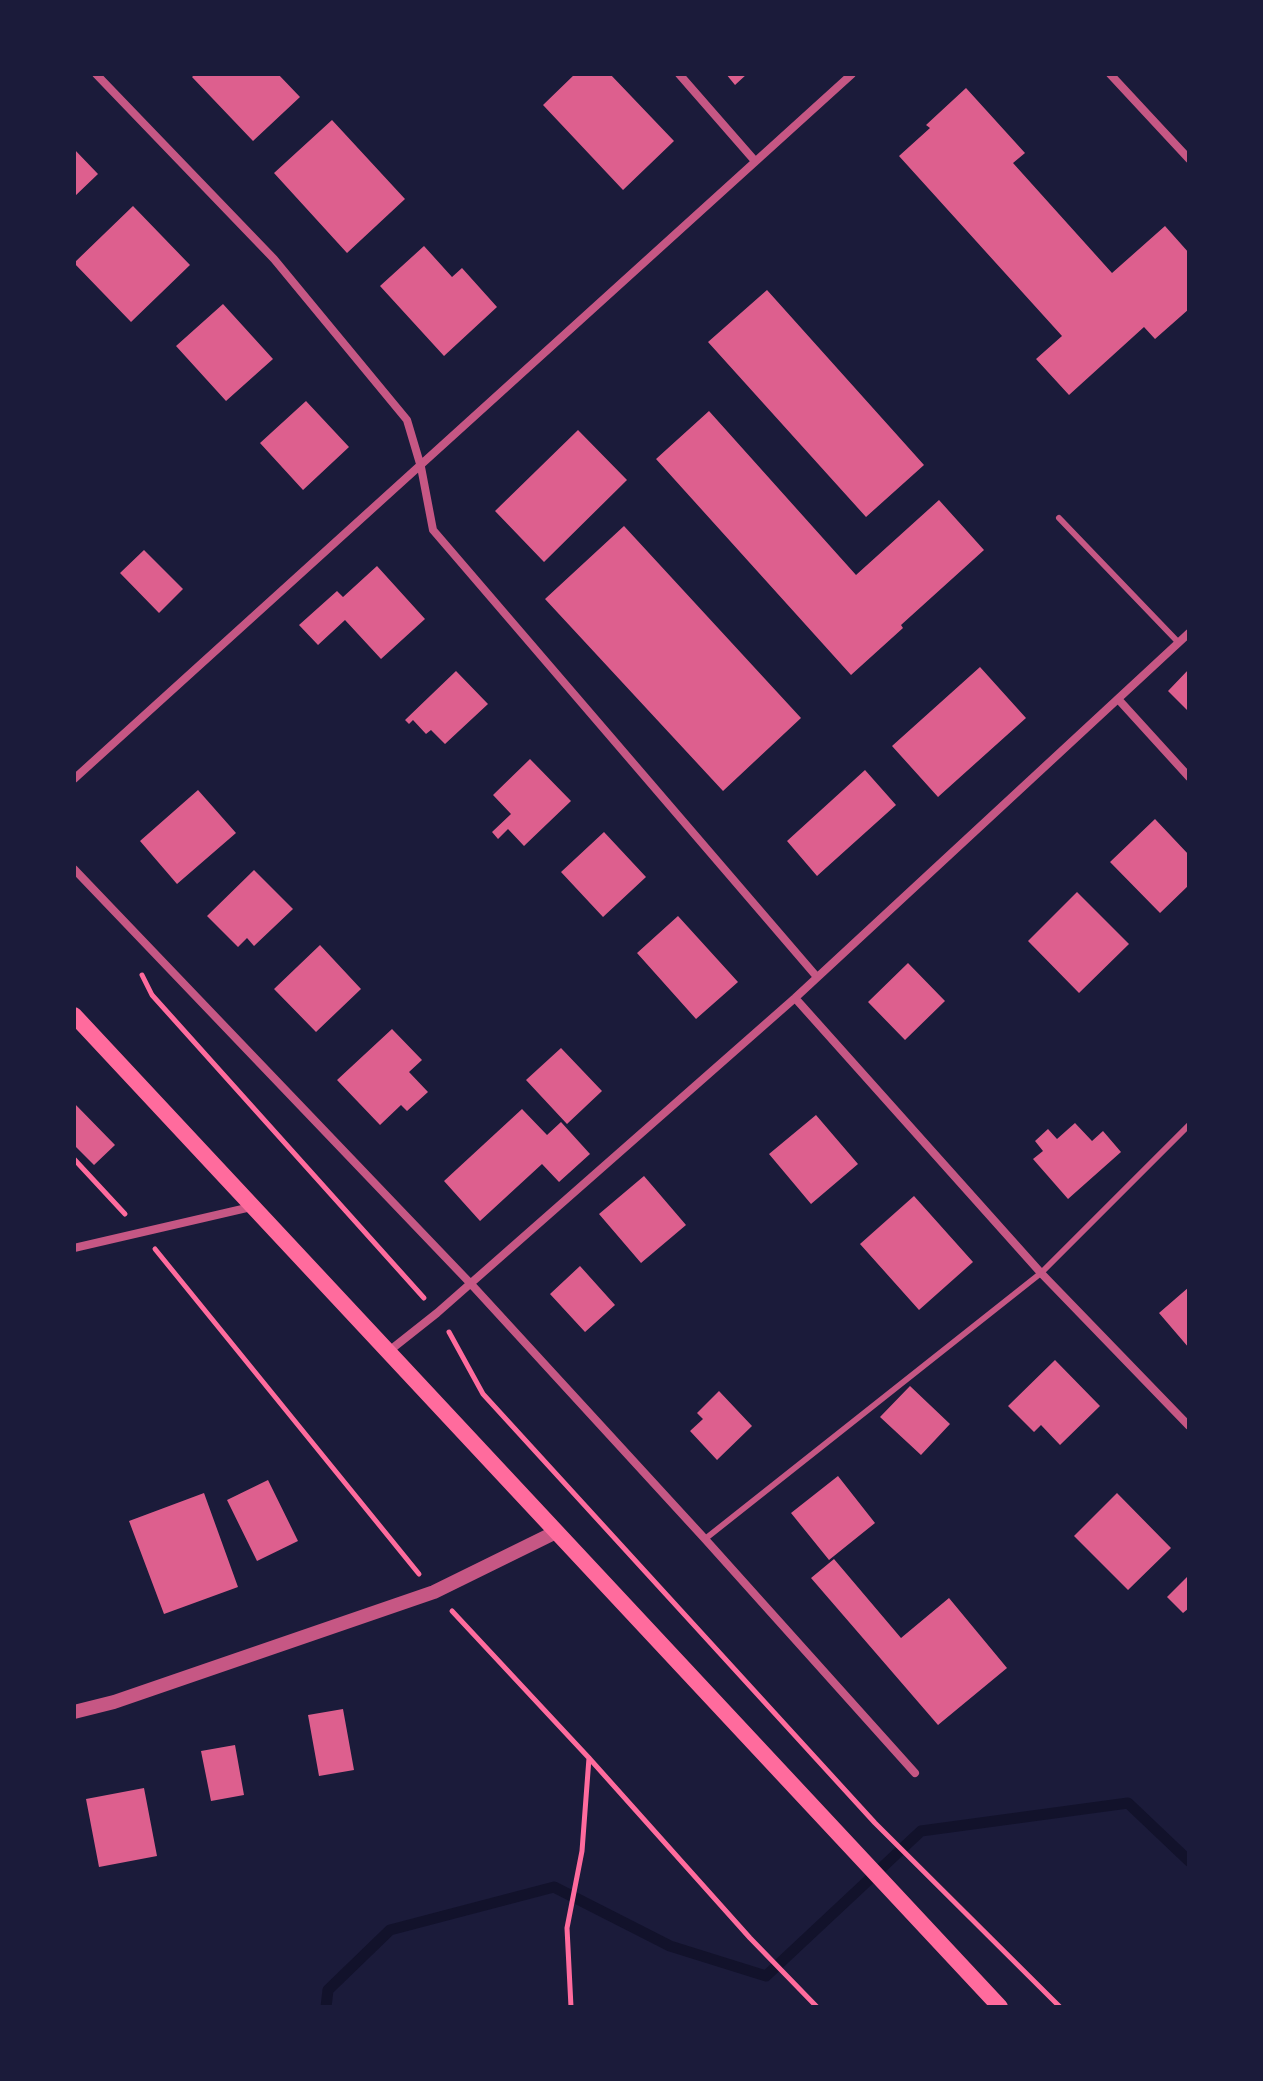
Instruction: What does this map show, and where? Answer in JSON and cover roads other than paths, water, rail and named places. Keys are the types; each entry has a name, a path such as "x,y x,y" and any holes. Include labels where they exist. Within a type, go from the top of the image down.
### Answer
{"main road":[{"path":"74,1015 1000,2007"}],"street":[{"path":"96,74 274,259 407,420 421,467 433,530 817,977"},
{"path":"679,74 755,161"},
{"path":"74,779 852,74"},
{"path":"1110,74 1189,159"},
{"path":"389,1351 471,1284 795,998 1189,633"},
{"path":"1118,699 1189,777"},
{"path":"74,869 471,1284 915,1773"},
{"path":"795,998 1041,1273 1189,1426"},
{"path":"74,1248 252,1207"},
{"path":"74,1712 114,1702 434,1592 556,1532"}],"lane":[{"path":"1059,518 1179,643"},
{"path":"705,1539 1041,1273 1189,1125"}],"waterway":[{"path":"326,2007 328,1990 390,1930 554,1887 670,1946 766,1976 921,1831 1128,1803 1189,1861"}]}
